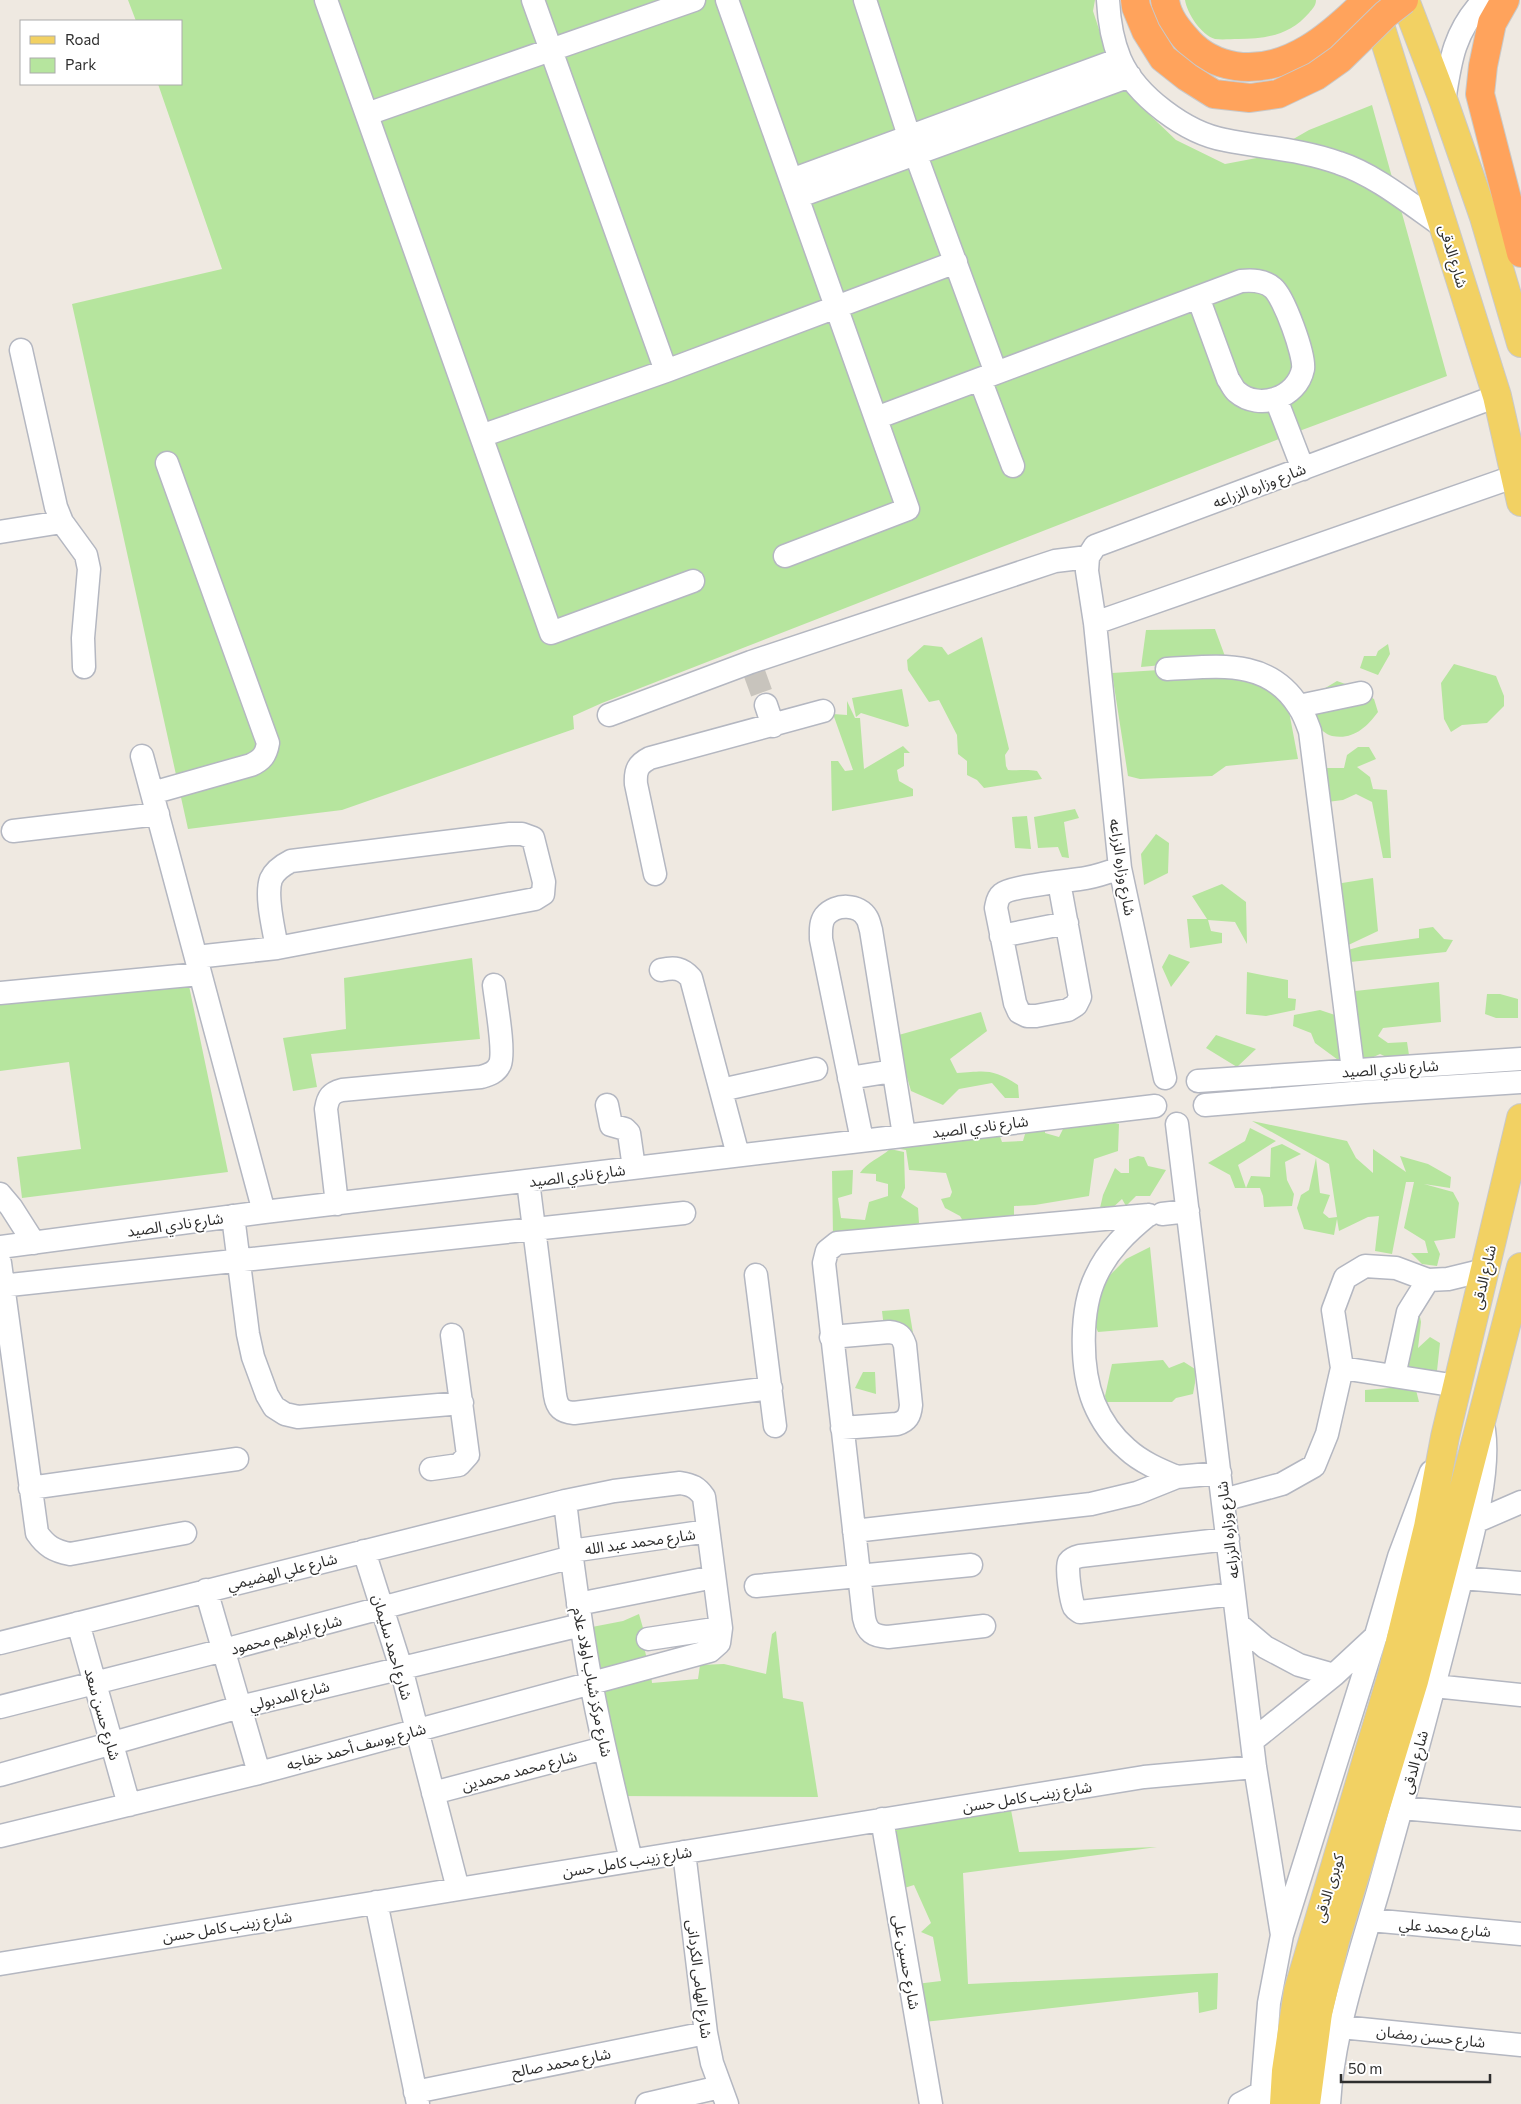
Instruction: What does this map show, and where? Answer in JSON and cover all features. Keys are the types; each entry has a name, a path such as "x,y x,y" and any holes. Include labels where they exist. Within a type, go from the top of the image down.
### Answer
{"highway":[{"path":"1135,0 1146,31 1163,58 1187,77 1214,94 1250,98 1278,94 1316,76 1340,59 1386,14 1405,0"},
{"path":"1165,0 1166,7 1176,28 1199,53 1221,63 1250,68 1285,61 1314,47 1371,3"},
{"path":"1505,0 1492,22 1483,66 1480,94 1521,252"}],"main road":[{"path":"1405,0 1444,102 1484,217 1521,343"},
{"name":"شارع الدقى","path":"1371,3 1446,228 1497,396 1519,489"},
{"name":"شارع الدقى","path":"1413,1681 1428,1527 1445,1437 1521,1118"},
{"name":"شارع الدقى","path":"1413,1681 1521,1267"},
{"name":"كوبرى الدقى","path":"1269,2100 1286,2071 1298,1992 1413,1681"},
{"name":"كوبرى الدقى","path":"1306,2104 1318,2012 1335,1941 1413,1681"}],"street":[{"path":"326,0 551,633 693,581"},
{"path":"533,0 666,371"},
{"path":"367,114 694,0"},
{"path":"727,0 908,509 785,556"},
{"path":"865,0 913,145 956,262 1013,466"},
{"path":"1108,0 1110,24 1125,68 1156,104 1187,126 1223,140 1305,152 1342,163 1378,182 1446,228"},
{"path":"1444,102 1450,59 1469,16 1484,0"},
{"path":"794,188 1125,68"},
{"path":"481,436 666,371 956,262"},
{"path":"876,418 1198,297 1241,281 1252,280 1272,287 1280,295 1301,352 1303,367 1299,381 1289,393 1276,399 1262,401 1248,399 1235,391 1228,379 1198,297"},
{"path":"20,350 56,507 62,522 86,555 89,569 83,629 84,667"},
{"name":"شارع وزاره الزراعه","path":"1165,1078 1120,868 1095,623 1087,571 1088,557 1095,546 1497,396"},
{"path":"1276,399 1303,468"},
{"path":"152,793 251,765 260,761 266,753 268,743 167,463"},
{"path":"1095,623 1519,489"},
{"path":"0,532 62,522"},
{"path":"609,715 753,667 1055,561 1066,558 1088,557"},
{"path":"1167,669 1225,666 1254,670 1279,684 1299,706 1310,731 1358,1070 1365,1092"},
{"path":"1299,706 1361,693"},
{"path":"655,874 636,784 635,773 640,763 769,715 824,711"},
{"path":"142,756 264,1212"},
{"path":"13,831 158,814"},
{"path":"0,993 198,966 277,948 499,908 535,899 543,894 544,882 533,838 522,834 510,834 291,861 279,867 271,878 269,891 277,948"},
{"path":"1060,882 1080,998 1076,1005 1068,1010 1026,1016 1019,1012 1015,1003 996,908 997,900 1002,893 1060,882 1087,878 1120,868"},
{"path":"862,1140 820,927 825,916 835,908 847,906 859,910 867,918 871,930 904,1135"},
{"path":"1001,936 1068,923"},
{"path":"661,970 673,968 684,970 692,978 738,1155"},
{"path":"337,1204 326,1109 327,1100 333,1093 342,1090 481,1077 492,1074 500,1065 501,1054 494,985"},
{"name":"شارع نادي الصيد","path":"1198,1081 1521,1059"},
{"path":"721,1090 816,1069"},
{"path":"849,1078 893,1071"},
{"path":"1179,1073 1193,1076 1198,1081 1206,1096 1205,1105 1197,1117 1185,1124 1177,1124 1161,1116 1155,1106 1156,1090 1165,1078 1179,1073"},
{"name":"شارع نادي الصيد","path":"1205,1105 1521,1082"},
{"path":"607,1105 611,1125 625,1129 629,1133 634,1168"},
{"name":"شارع نادي الصيد","path":"0,1247 264,1212 1155,1106"},
{"name":"شارع وزاره الزراعه","path":"1177,1124 1255,1767 1282,1935"},
{"path":"528,1181 555,1395 557,1405 564,1412 574,1413 770,1388"},
{"path":"0,1194 11,1207 34,1243"},
{"path":"984,1626 888,1637 876,1636 867,1629 831,1337 824,1263 827,1251 837,1243 1188,1211"},
{"path":"2,1286 684,1213"},
{"path":"1153,1215 1127,1232 1109,1252 1096,1276 1087,1301 1084,1327 1087,1375 1094,1403 1108,1429 1128,1450 1152,1466 1177,1477"},
{"path":"233,1216 253,1357 267,1395 274,1407 285,1414 298,1417 462,1403"},
{"path":"0,1263 37,1533 45,1544 56,1552 70,1554 186,1533"},
{"path":"1223,1500 1282,1484 1314,1466 1327,1434 1342,1368 1333,1310 1345,1278 1365,1266 1396,1268 1428,1280 1448,1279 1485,1270"},
{"path":"756,1275 775,1426"},
{"path":"1394,1376 1408,1312 1428,1280"},
{"path":"831,1337 897,1332 903,1338 905,1345 911,1405 910,1414 905,1421 896,1424 842,1428"},
{"path":"431,1469 459,1465 468,1455 452,1335"},
{"path":"1342,1368 1457,1386"},
{"name":"شارع الدقى","path":"1329,2104 1330,2086 1341,2027 1402,1808 1413,1681 1462,1578 1475,1522 1485,1471 1486,1443 1483,1418"},
{"name":"شارع الدقى","path":"1269,2100 1269,2003 1282,1935 1399,1557 1445,1437"},
{"path":"30,1488 237,1459"},
{"path":"854,1531 1091,1504 1137,1493 1177,1477 1220,1473"},
{"name":"شارع علي الهضيمي","path":"0,1643 565,1501 614,1491 680,1483 691,1485 698,1488 704,1497 708,1531"},
{"name":"شارع مركز شباب اولاد علام","path":"565,1501 579,1614 591,1682 604,1748 631,1860"},
{"path":"1475,1522 1521,1502"},
{"path":"648,1639 721,1628 708,1531"},
{"name":"شارع محمد عبد الله","path":"571,1554 708,1531"},
{"path":"1228,1539 1080,1556 1074,1558 1068,1568 1072,1603 1075,1609 1080,1612 1234,1594"},
{"name":"شارع احمد سليمان","path":"364,1551 400,1668 458,1889"},
{"name":"شارع ابراهيم محمود","path":"0,1707 382,1608 571,1554"},
{"path":"756,1586 971,1565"},
{"name":"شارع المدبولي","path":"0,1775 240,1707 400,1668 579,1614 714,1577"},
{"path":"1462,1578 1521,1584"},
{"path":"206,1590 259,1773"},
{"name":"شارع حسن سعد","path":"78,1623 128,1805"},
{"path":"1238,1624 1265,1646 1299,1665 1334,1674"},
{"name":"شارع يوسف أحمد خفاجه","path":"0,1836 259,1773 710,1651 719,1643 721,1628"},
{"path":"1252,1741 1334,1674 1376,1635"},
{"path":"1413,1681 1521,1695"},
{"name":"شارع محمد محمدين","path":"434,1793 604,1748"},
{"name":"شارع زينب كامل حسن","path":"0,1964 1144,1776 1255,1767"},
{"path":"1402,1808 1521,1819"},
{"name":"شارع حسين على","path":"882,1819 931,2104"},
{"name":"شارع الهامى الكردانى","path":"684,1852 706,2033 712,2062 723,2096"},
{"name":"شارع محمد صالح","path":"376,1902 417,2098 706,2033"},
{"name":"شارع محمد علي","path":"1370,1920 1521,1934"},
{"name":"شارع حسن رمضان","path":"1341,2027 1521,2045"},
{"path":"647,2104 723,2096"},
{"path":"1240,2104 1269,2100"}],"green space":[{"path":"128,0 1095,0 1093,11 1112,69 1132,98 1176,140 1225,164 1262,157 1309,130 1372,105 1447,376 1302,430 602,703 573,716 574,729 342,810 188,829 72,304 222,269 158,85 182,85 182,20 136,20"},
{"path":"1185,0 1316,0 1315,6 1309,13 1286,31 1268,37 1215,39 1200,28 1192,17"},
{"path":"1215,629 1226,659 1141,667 1146,630"},
{"path":"982,637 1009,749 1005,755 1006,766 1008,770 1037,771 1042,779 984,788 977,780 967,775 967,761 958,754 957,735 939,700 929,702 908,670 907,660 924,645 942,647 948,655"},
{"path":"1388,644 1390,654 1378,675 1360,668 1364,656 1376,656 1378,651"},
{"path":"1454,664 1496,676 1504,696 1504,706 1487,723 1462,725 1451,732 1444,719 1441,683"},
{"path":"1159,670 1237,672 1269,685 1288,706 1298,759 1226,766 1212,776 1140,779 1128,776 1112,673"},
{"path":"1337,681 1351,686 1374,699 1378,712 1364,728 1353,734 1340,737 1325,733 1315,725 1315,710 1322,690"},
{"path":"902,689 909,726 906,727 861,713 856,717 852,698"},
{"path":"847,701 855,718 860,718 864,769 903,746 910,753 904,753 904,766 897,770 899,781 913,789 913,796 832,811 831,761 838,761 845,771 853,770 833,714 847,715"},
{"path":"1358,747 1369,747 1376,759 1357,767 1370,777 1373,789 1387,790 1391,858 1383,858 1372,802 1356,794 1343,800 1327,802 1321,768 1344,768 1347,755"},
{"path":"1075,809 1079,818 1064,822 1069,858 1062,857 1058,847 1038,848 1034,817"},
{"path":"1027,816 1031,849 1015,848 1012,817"},
{"path":"1156,834 1169,843 1168,873 1144,885 1141,854"},
{"path":"1373,878 1378,931 1342,948 1336,884"},
{"path":"1222,884 1246,902 1247,944 1235,922 1208,920 1211,931 1222,933 1222,943 1190,948 1187,919 1207,919 1192,896"},
{"path":"1433,927 1444,939 1453,940 1446,952 1350,962 1355,991 1439,982 1441,1022 1383,1028 1378,1036 1388,1043 1407,1042 1409,1055 1401,1060 1391,1059 1380,1054 1356,1065 1341,952 1362,946 1419,938 1419,929"},
{"path":"1169,954 1190,962 1171,987 1162,967"},
{"path":"472,958 480,1039 311,1054 317,1087 293,1091 283,1038 346,1029 344,978"},
{"path":"1247,972 1288,980 1288,998 1296,999 1295,1010 1266,1016 1246,1014"},
{"path":"188,981 228,1172 22,1198 17,1157 81,1149 69,1062 0,1071 0,1003"},
{"path":"1487,994 1500,994 1518,999 1518,1018 1496,1018 1485,1014"},
{"path":"1320,1010 1341,1017 1345,1065 1315,1043 1311,1033 1293,1026 1294,1015"},
{"path":"981,1012 987,1031 950,1059 957,1073 995,1073 1018,1085 1019,1098 1005,1098 992,1083 959,1089 943,1105 911,1091 895,1036"},
{"path":"1216,1035 1256,1049 1237,1067 1206,1048"},
{"path":"1100,1119 1119,1124 1118,1151 1094,1159 1089,1196 1035,1205 1014,1206 1014,1224 966,1226 960,1216 945,1208 941,1199 950,1197 952,1192 946,1173 909,1170 906,1150 890,1147 998,1131 1002,1142 1023,1141 1027,1127 1045,1125 1045,1133 1059,1137 1066,1123"},
{"path":"1252,1121 1347,1141 1356,1158 1373,1173 1373,1149 1406,1172 1400,1156 1428,1164 1451,1177 1450,1188 1424,1184 1453,1192 1459,1203 1455,1238 1434,1241 1440,1254 1437,1266 1422,1264 1411,1253 1428,1253 1425,1241 1404,1228 1414,1182 1406,1182 1392,1254 1375,1251 1379,1216 1368,1217 1339,1231 1337,1219 1334,1235 1304,1229 1297,1208 1301,1195 1309,1190 1316,1158 1320,1193 1330,1195 1323,1213 1329,1218 1337,1217 1329,1164"},
{"path":"1250,1128 1276,1141 1238,1165 1246,1188 1235,1188 1230,1175 1208,1163 1245,1141"},
{"path":"1282,1144 1301,1154 1285,1162 1287,1180 1294,1194 1292,1206 1264,1207 1260,1188 1246,1188 1251,1176 1270,1177 1271,1148"},
{"path":"890,1149 904,1152 905,1188 901,1197 918,1208 919,1223 903,1232 833,1237 832,1171 853,1170 852,1194 838,1198 841,1218 865,1220 869,1202 888,1196 888,1184 876,1181 876,1174 860,1173 866,1166"},
{"path":"1138,1156 1144,1157 1148,1166 1166,1170 1150,1196 1136,1196 1126,1206 1122,1199 1108,1212 1100,1208 1103,1195 1115,1168 1121,1173 1129,1173 1129,1159"},
{"path":"1150,1247 1158,1327 1098,1332 1089,1311 1096,1289 1126,1259"},
{"path":"1418,1307 1421,1322 1418,1348 1430,1337 1440,1343 1436,1380 1401,1367"},
{"path":"909,1309 913,1333 884,1328 882,1311"},
{"path":"1163,1360 1169,1368 1184,1362 1195,1369 1193,1394 1176,1398 1172,1402 1106,1402 1105,1396 1112,1364"},
{"path":"863,1372 875,1372 876,1394 855,1388"},
{"path":"1415,1386 1419,1402 1365,1402 1365,1390"},
{"path":"639,1614 643,1628 659,1633 660,1647 645,1651 648,1664 593,1679 592,1627 623,1621"},
{"path":"776,1631 783,1698 803,1702 818,1797 616,1796 597,1687 651,1675 652,1683 698,1679 700,1665 724,1664 766,1674 772,1634"},
{"path":"1011,1810 1019,1852 1157,1847 963,1873 968,1984 1218,1973 1217,2009 1199,2013 1198,1992 924,2022 916,1984 941,1981 933,1937 921,1932 931,1923 914,1885 901,1889 884,1831"}],"tunnel":[{"path":"754,672 766,705"}]}
